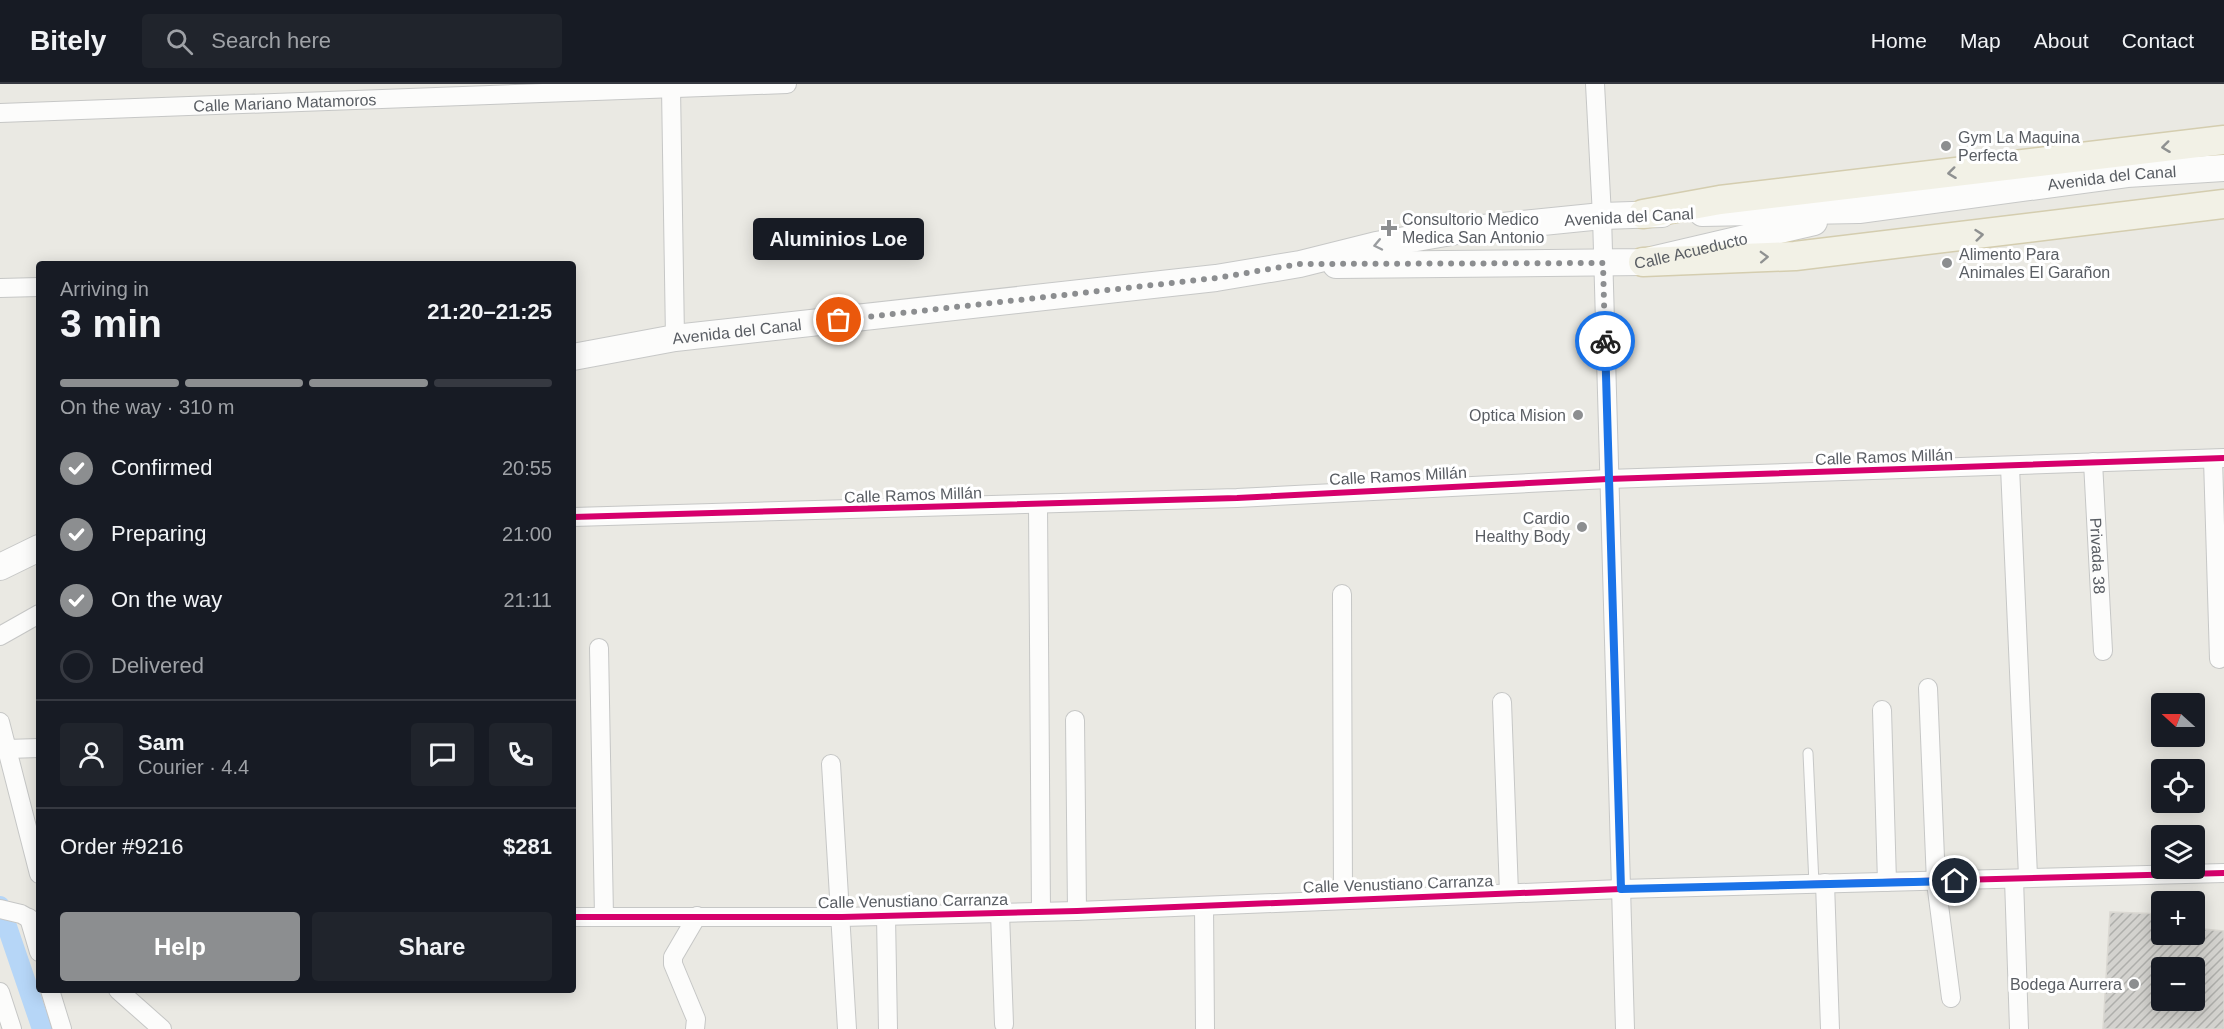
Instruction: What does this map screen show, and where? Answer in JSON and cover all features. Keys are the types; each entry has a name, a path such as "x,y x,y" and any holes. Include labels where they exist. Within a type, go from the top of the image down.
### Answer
{"main road":[{"path":"1643,214 1720,200 2224,140"},
{"name":"Avenida del Canal","path":"576,356 675,338 1216,278 1300,264 1376,245 1463,230 1602,216 1863,210 2127,174 2224,168"},
{"path":"1643,262 1795,256 2224,204"},
{"name":"Calle Acueducto","path":"1300,264 1643,262 1863,210"},
{"path":"0,567 36,549"}],"street":[{"name":"Calle Mariano Matamoros","path":"0,113 602,88 787,84"},
{"path":"1595,84 1602,216 1625,1029"},
{"path":"671,88 675,338"},
{"path":"0,288 36,287"},
{"path":"2219,459 2219,659"},
{"name":"Calle Ramos Millán","path":"576,517 1237,498 1608,479 2219,459"},
{"name":"Privada 38","path":"2093,462 2103,651"},
{"path":"2010,467 2021,878 2019,1029"},
{"path":"1038,505 1041,911"},
{"path":"1342,594 1343,900"},
{"path":"0,636 36,616"},
{"path":"599,648 604,916"},
{"path":"1928,688 1935,882 1951,998"},
{"path":"1502,702 1509,893"},
{"path":"1882,710 1887,882"},
{"path":"1075,720 1077,911"},
{"path":"0,722 34,833 36,849"},
{"path":"7,749 36,747"},
{"path":"831,764 847,1029"},
{"name":"Calle Venustiano Carranza","path":"576,917 842,917 1077,911 1621,889 2224,873"},
{"path":"1820,884 1830,1029"},
{"path":"1203,906 1205,1029"},
{"path":"1000,913 1004,1024"},
{"path":"21,916 36,945"},
{"path":"695,1029 696,1019 673,964 673,957 697,916"},
{"path":"886,916 888,1029"},
{"path":"0,992 12,1029"},
{"path":"51,993 62,1029"},
{"path":"121,993 162,1029"}],"lane":[{"path":"1808,753 1820,884"}],"building":[{"name":"Bodega Aurrera","path":"2110,912 2151,914 2151,945 2205,945 2205,929 2224,931 2224,1029 2103,1029"}],"waterway":[{"path":"0,906 42,1029"}],"cycle path":[{"path":"576,517 1237,498 1608,479 2224,458"},
{"path":"576,917 842,917 1077,911 1621,889 2224,873"}],"way so far":[{"path":"839,320 1216,278 1300,264 1603,263 1605,341"}],"place":[{"name":"Gym La Maquina Perfecta","path":"1946,146"},
{"name":"Consultorio Medico Medica San Antonio","path":"1389,228"},
{"name":"Alimento Para Animales El Garañon","path":"1947,263"},
{"name":"Aluminios Loe","path":"839,320"},
{"name":"Optica Mision","path":"1578,415"},
{"name":"Cardio Healthy Body","path":"1582,527"},
{"name":"Bodega Aurrera","path":"2134,984"}],"route":[{"path":"1605,341 1621,889 1955,881"}]}
